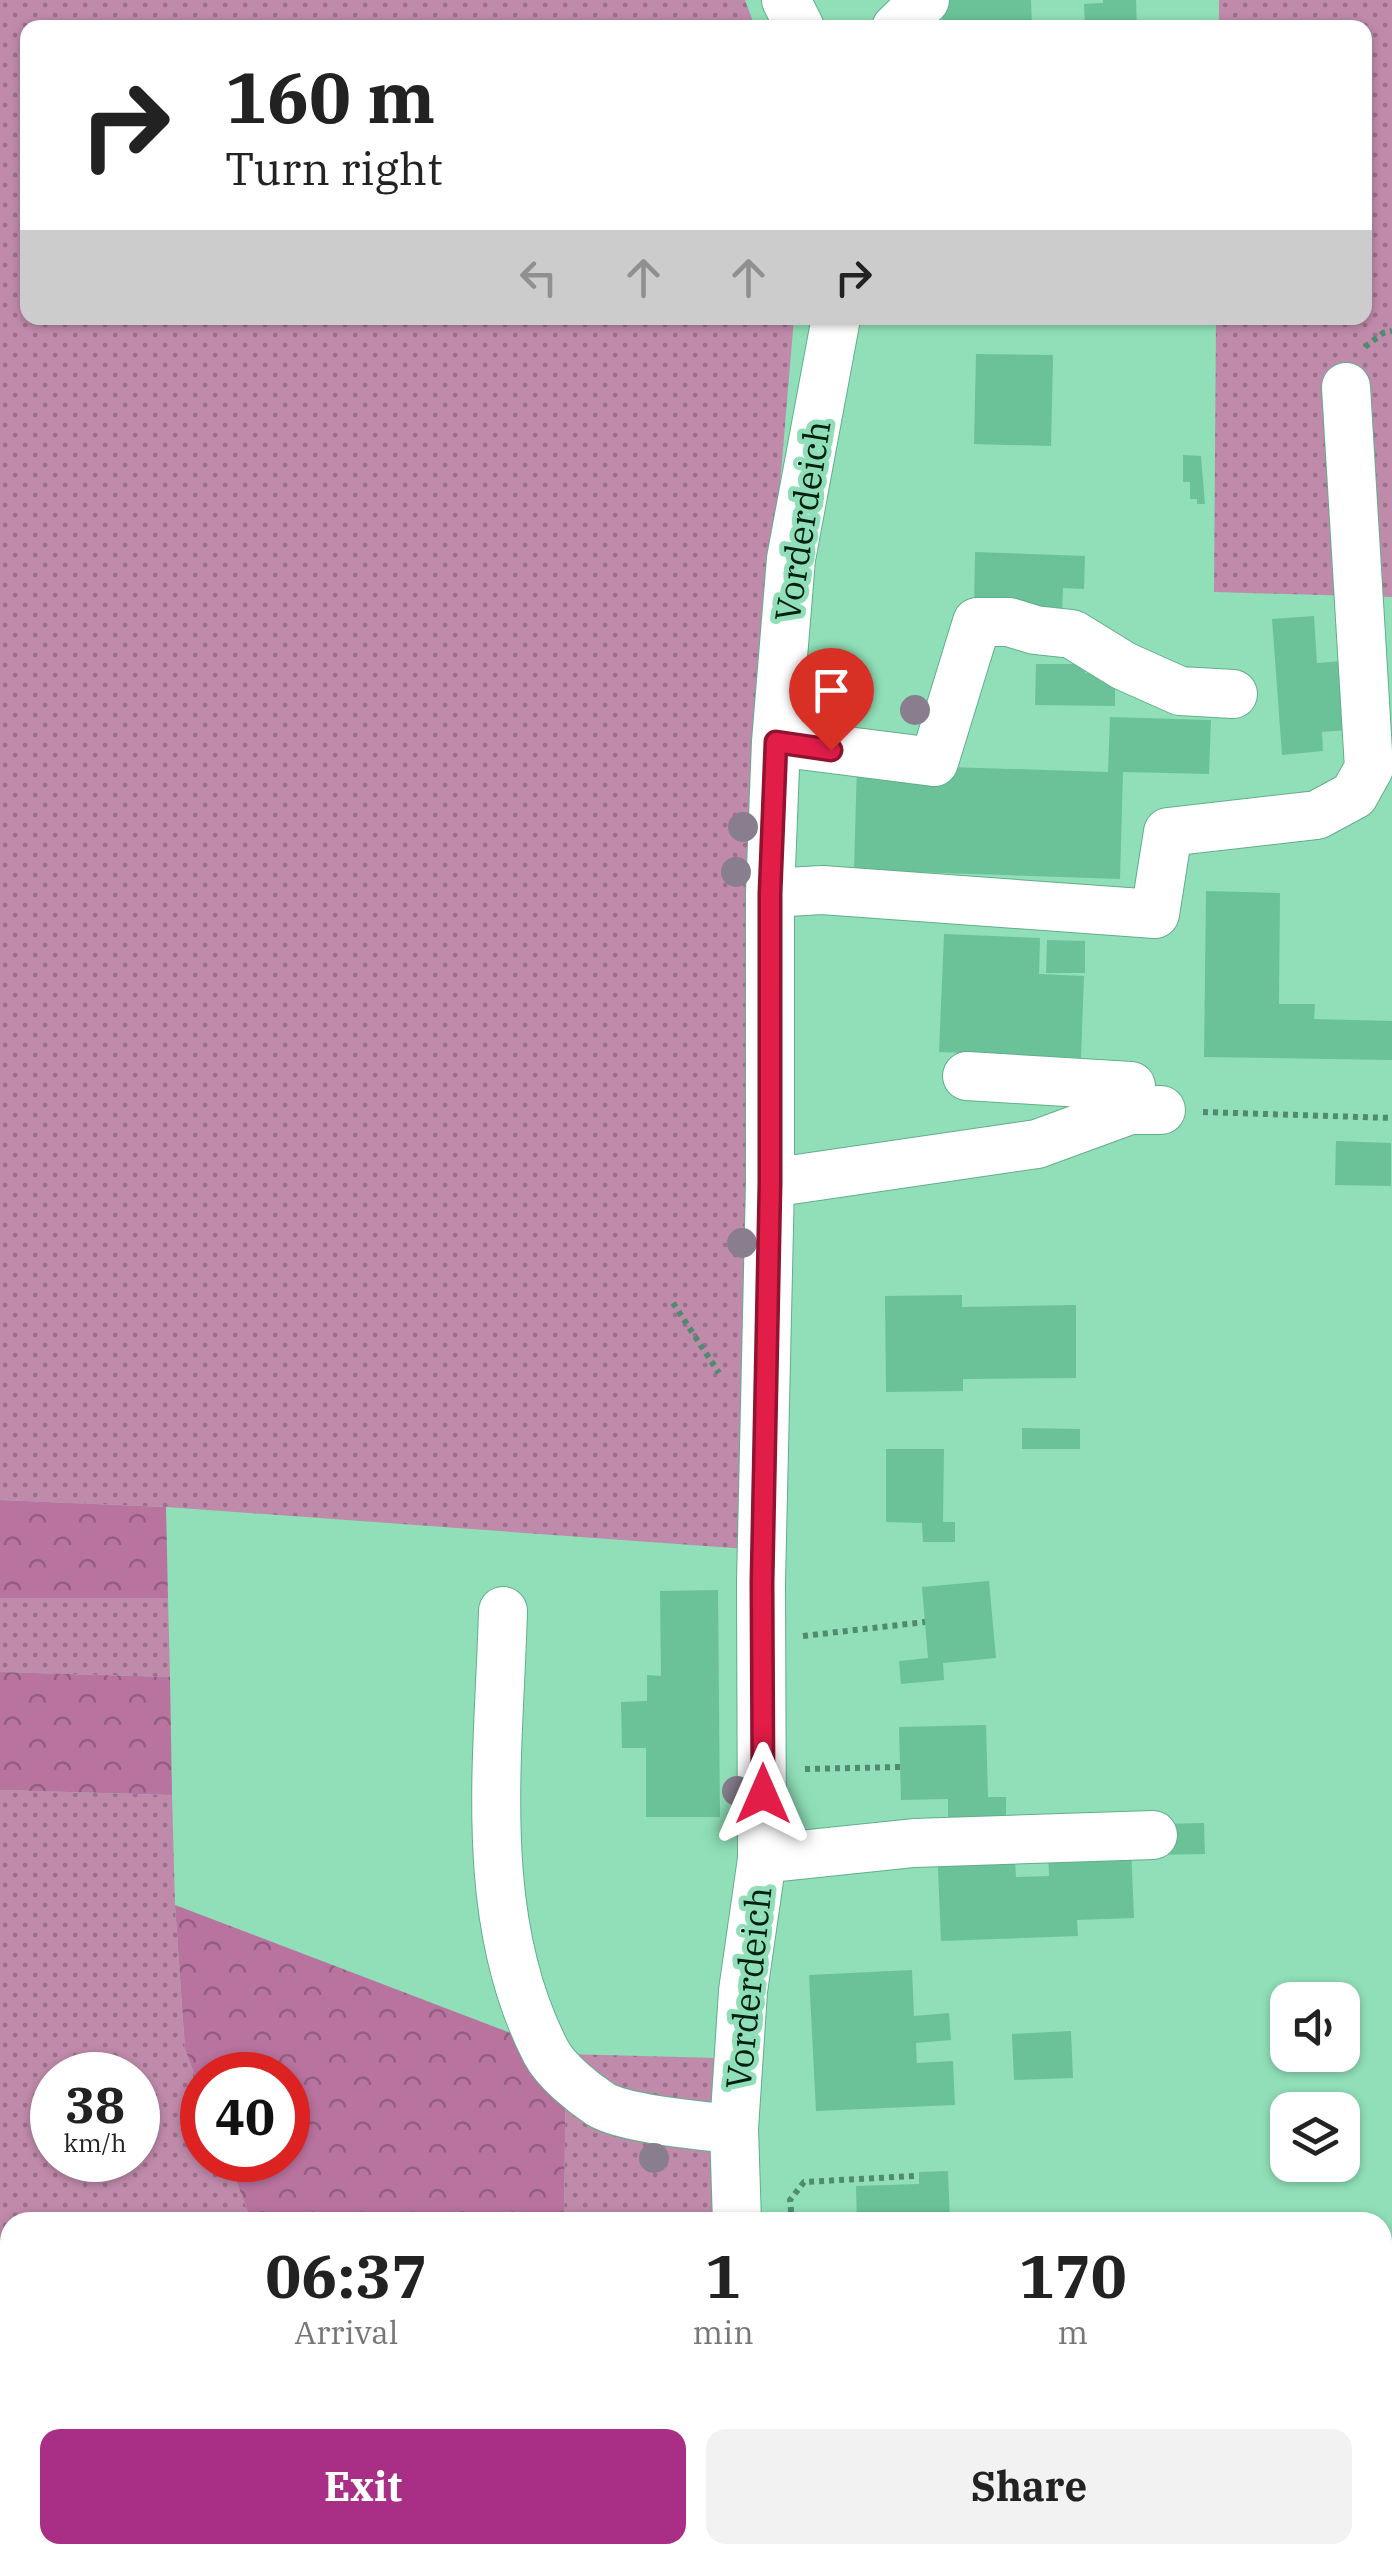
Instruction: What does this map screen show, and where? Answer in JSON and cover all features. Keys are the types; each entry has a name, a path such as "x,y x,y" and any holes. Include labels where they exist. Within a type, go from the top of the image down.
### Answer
{"street":[{"path":"905,20 928,0"},
{"name":"Vorderdeich","path":"737,2212 734,2129 743,1990 762,1859 770,893 776,742 791,560 835,325"},
{"path":"770,893 822,890 1155,914 1168,832 1317,815 1354,794 1369,768 1346,387"},
{"path":"776,742 934,762 976,622 1009,622 1034,630 1072,634 1124,666 1180,691 1233,694"},
{"path":"968,1076 1146,1098"},
{"path":"770,1183 1037,1144 1130,1110 1146,1098"},
{"path":"503,1611 496,1854 514,1970 547,2055 604,2107 677,2123 734,2129"},
{"path":"762,1859 914,1843 1153,1834"}],"path":[{"path":"1146,1098 1392,1118"},
{"path":"672,1303 724,1382 766,1420"},
{"path":"762,1640 925,1622"},
{"path":"764,1770 900,1767"},
{"path":"791,2212 790,2200 804,2182 914,2176"}],"shaded area":[{"path":"0,0 745,0 752,20 20,20 20,325 793,325 749,854 776,1551 166,1507 0,1500"},
{"path":"1219,0 1392,0 1392,597 1214,592 1216,325 1372,325 1372,20 1219,20"},
{"path":"0,1598 168,1598 170,1677 0,1672"},
{"path":"0,1790 172,1795 186,2052 180,2052 180,2182 237,2182 248,2212 0,2212"},
{"path":"566,2054 717,2058 720,2212 564,2212"}],"green space":[{"path":"0,1500 166,1507 168,1598 0,1598"},
{"path":"0,1672 170,1677 172,1795 0,1790"},
{"path":"175,1905 566,2054 564,2212 248,2212 237,2182 310,2182 310,2052 186,2052"}],"building":[{"path":"942,0 1031,0 1032,20 943,20"},
{"path":"1136,0 1137,20 1085,20 1084,4"},
{"path":"976,354 1053,355 1051,446 974,444"},
{"path":"1183,455 1201,456 1205,504 1190,499 1190,482 1183,482"},
{"path":"975,552 1085,556 1084,589 1063,588 1062,613 974,611"},
{"path":"1314,616 1317,663 1342,661 1348,730 1322,732 1323,751 1282,755 1272,619"},
{"path":"1036,664 1085,664 1085,673 1115,674 1115,706 1035,705"},
{"path":"1110,717 1211,720 1209,774 1123,772 1120,879 854,870 857,764 1108,772"},
{"path":"1206,891 1280,893 1279,1004 1315,1004 1314,1019 1392,1021 1392,1060 1204,1057"},
{"path":"944,934 1040,938 1039,974 1084,976 1081,1058 939,1052"},
{"path":"1047,940 1085,941 1085,973 1046,973"},
{"path":"1336,1141 1391,1143 1391,1186 1335,1185"},
{"path":"962,1295 962,1307 1076,1305 1076,1378 963,1379 963,1391 886,1392 885,1296"},
{"path":"1022,1428 1080,1429 1080,1449 1022,1449"},
{"path":"886,1449 944,1449 943,1522 955,1522 955,1542 923,1542 922,1523 886,1522"},
{"path":"989,1581 996,1658 943,1663 944,1680 901,1684 899,1661 928,1658 922,1587"},
{"path":"718,1590 720,1817 646,1817 646,1748 622,1748 621,1702 647,1701 647,1675 661,1676 660,1591"},
{"path":"986,1725 988,1797 1006,1797 1006,1829 948,1831 948,1799 901,1800 899,1727"},
{"path":"1204,1823 1205,1854 1156,1855 1155,1824"},
{"path":"1014,1843 1016,1877 1049,1876 1048,1851 1131,1848 1134,1918 1077,1920 1078,1936 941,1941 937,1846"},
{"path":"912,1970 914,2016 949,2013 951,2040 916,2043 917,2063 953,2061 955,2105 816,2111 809,1975"},
{"path":"1071,2031 1073,2078 1014,2080 1012,2034"},
{"path":"948,2171 950,2212 857,2212 856,2186 919,2184 919,2172"}],"route":[{"path":"763,1794 770,893 776,742 831,750"}]}
